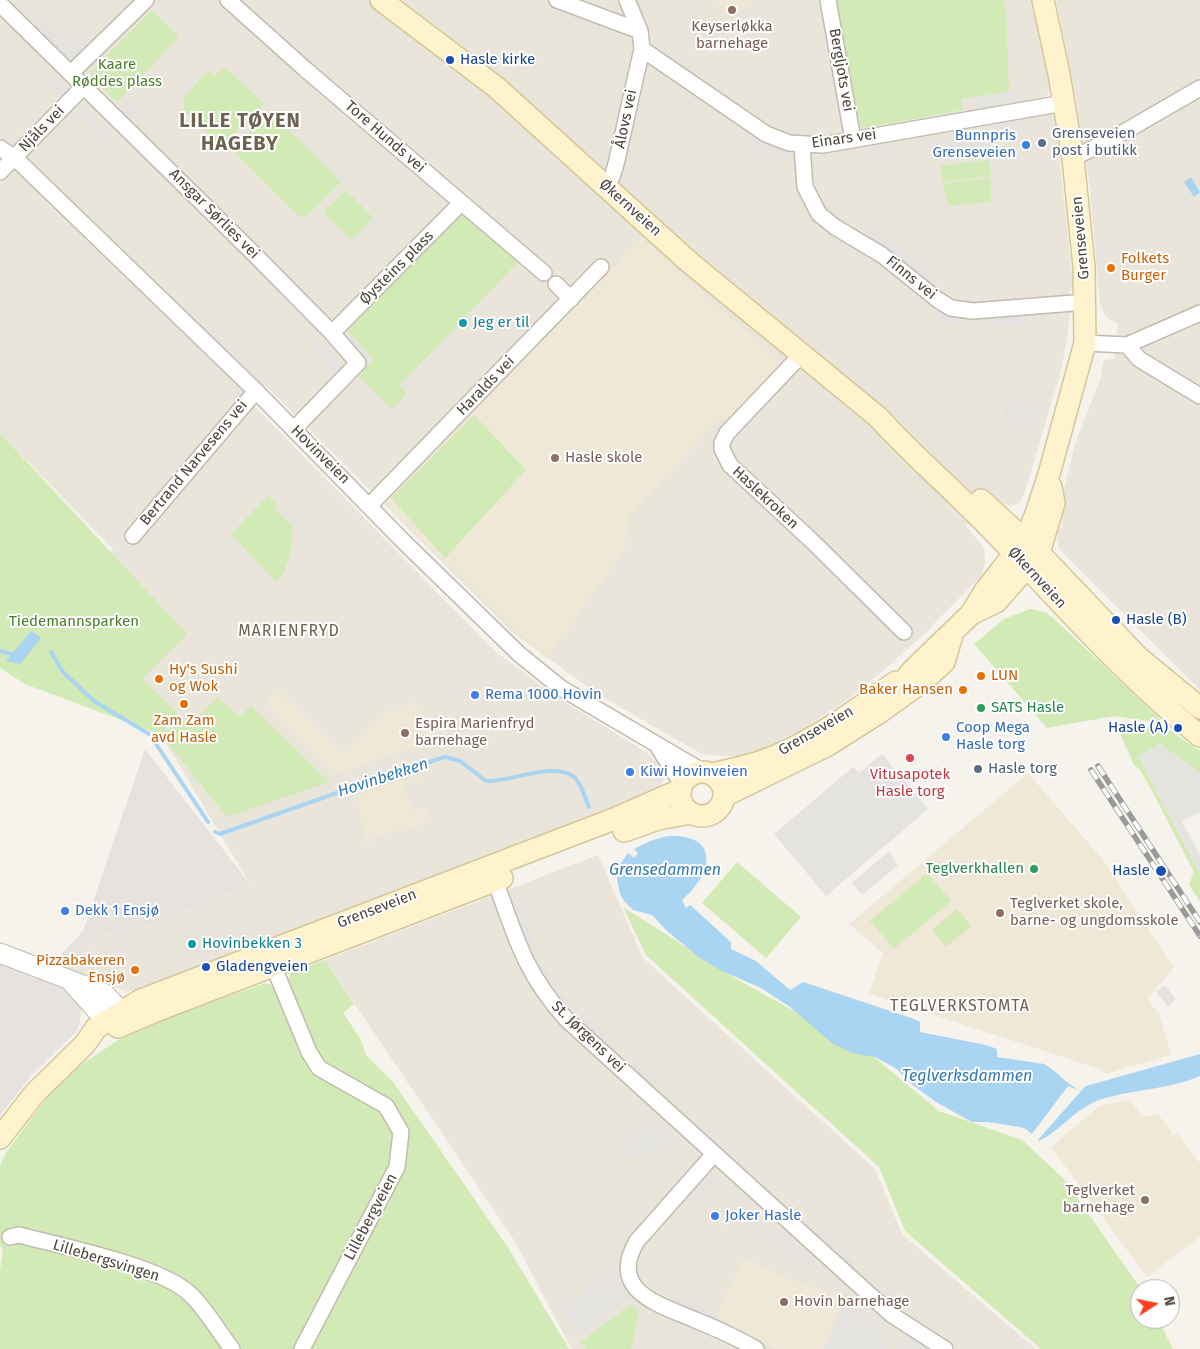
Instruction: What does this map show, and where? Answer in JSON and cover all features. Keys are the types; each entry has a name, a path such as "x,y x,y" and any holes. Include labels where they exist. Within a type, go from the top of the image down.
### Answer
{"main road":[{"name":"Økernveien","path":"381,0 496,87 703,273 878,417 905,447 971,508 1027,554 1138,657 1200,708"},
{"name":"Grenseveien","path":"880,712 912,671 971,614 985,591 1027,554 1054,503 1049,474 1085,343 1086,302 1073,158 1043,0"},
{"name":"Økernveien","path":"1027,554 1129,673 1200,736"},
{"name":"Grenseveien","path":"724,796 828,745 880,712 923,681 944,662 953,632"},
{"name":"Grenseveien","path":"707,773 760,762 776,755 812,736 912,671"},
{"path":"707,773 721,783 724,796 721,805 712,813 701,816 691,813 682,803 681,787 690,774 707,773"},
{"name":"Grenseveien","path":"0,1138 44,1083 85,1044 96,1028 492,873 641,809 681,787"},
{"name":"Grenseveien","path":"492,873 647,822 691,813"}],"street":[{"path":"71,73 146,0"},
{"name":"Tore Hunds vei","path":"228,0 305,69 544,273"},
{"path":"557,0 640,31"},
{"path":"627,0 640,31 642,49"},
{"name":"Bergljots vei","path":"828,0 853,140"},
{"name":"Ansgar Sørlies vei","path":"0,4 332,333 358,363 294,430"},
{"name":"Ålovs vei","path":"605,185 612,177 616,164 642,49"},
{"name":"Einars vei","path":"642,49 766,134 783,141 802,145 823,145 1064,103"},
{"name":"Njåls vei","path":"0,172 84,86"},
{"path":"1073,158 1090,152 1171,107 1200,88"},
{"name":"Finns vei","path":"802,145 805,187 819,214 835,227 877,252 944,304 958,310 973,311 1086,302"},
{"name":"Hovinveien","path":"0,148 15,158 256,391 480,618 534,667 561,688 707,773"},
{"name":"Øysteins plass","path":"332,333 461,203"},
{"name":"Haralds vei","path":"370,505 601,267"},
{"path":"556,284 571,299"},
{"path":"1085,343 1128,345 1200,313"},
{"path":"1128,345 1139,359 1200,396"},
{"name":"Haslekroken","path":"802,354 727,433 722,443 722,454 745,481 812,541 904,632"},
{"name":"Bertrand Narvesens vei","path":"133,536 256,391"},
{"name":"Hovinveien","path":"654,742 667,758 681,787"},
{"name":"St. Jørgens vei","path":"492,873 518,947 545,995 566,1018 892,1315 945,1349"},
{"path":"0,953 72,983 104,993 116,1019"},
{"name":"Lillebergveien","path":"274,957 290,1005 309,1052 319,1068 386,1106 401,1132 397,1167 302,1349"},
{"path":"714,1154 637,1241 629,1258 629,1274 636,1288 650,1300 721,1330 756,1349"},
{"name":"Lillebergsvingen","path":"10,1237 20,1235 47,1242 103,1257 162,1277 189,1293 232,1349"}],"shaded area":[{"path":"0,0 1030,0 1044,51 1050,87 1049,93 1046,96 1030,100 1033,116 1048,113 1055,117 1073,283 1070,293 1053,311 1070,311 1067,341 1060,374 1024,495 1019,503 1012,506 1002,504 992,494 966,526 984,548 985,561 982,575 924,634 890,665 847,700 804,728 762,749 743,756 719,756 700,753 599,695 512,632 266,386 250,402 494,650 555,696 646,752 661,766 665,776 661,785 649,793 147,987 127,992 71,970 101,931 121,936 250,884 162,736 65,642 113,549 0,433"},
{"name":"Keyserløkka barnehage","path":"713,0 750,0 753,4 729,15"},
{"path":"1056,0 1200,0 1200,690 1058,548 1057,530 1063,527 1061,501 1075,444 1100,380 1104,360 1114,359 1118,324 1106,317 1100,305 1090,187 1073,82"},
{"path":"41,20 69,47 80,36 89,45 71,62 33,27"},
{"path":"56,76 68,90 61,98 48,85"},
{"path":"1006,93 1016,95 1019,110 1028,109 1030,126 996,130 994,115 976,118 972,97"},
{"path":"128,98 139,109 128,119 119,108"},
{"path":"81,102 114,136 108,143 74,110"},
{"path":"988,130 990,148 936,159 925,142"},
{"path":"894,132 898,149 870,154 867,137"},
{"path":"756,137 790,152 789,160 752,147"},
{"path":"875,228 931,274 926,281 867,236"},
{"name":"Hasle skole","path":"640,236 782,364 725,421 720,417 628,518 625,549 546,659 391,509 388,500 390,495 606,276"},
{"path":"1103,244 1106,263 1097,264 1095,245"},
{"path":"938,311 969,316 968,326 936,320"},
{"path":"1025,313 1026,324 985,325 984,315"},
{"path":"346,330 372,358 363,366 340,337"},
{"path":"319,336 343,367 336,376 310,344"},
{"path":"1006,398 1038,409 1036,429 1003,419"},
{"name":"Espira Marienfryd barnehage","path":"278,690 342,753 384,711 401,711 410,701 449,734 337,774 266,703"},
{"path":"1160,744 1200,773 1200,812 1182,821 1200,855 1200,874 1138,756"},
{"path":"145,749 250,884 121,936 101,931 71,970 82,1009 78,1030 31,1076 0,1115 0,963 38,978 83,931"},
{"path":"882,754 928,809 826,896 774,834 853,767 859,773"},
{"name":"Teglverket skole, barne- og ungdomsskole","path":"1028,773 1103,860 1174,968 1147,999 1159,1014 1171,1055 1105,1074 1100,1069 869,994 883,953 849,924"},
{"path":"420,774 421,778 403,786 413,811 425,806 431,820 399,832 393,830 373,838 370,843 365,845 358,800 359,795"},
{"path":"889,851 898,865 862,895 852,883"},
{"path":"598,855 643,958 875,1169 902,1234 1036,1349 572,1349 514,1240 325,960"},
{"path":"520,902 537,953 527,955 512,905"},
{"path":"543,964 552,980 573,1005 564,1008 533,967"},
{"path":"1165,985 1176,999 1168,1007 1156,992"},
{"path":"589,1018 615,1043 607,1049 580,1024"},
{"path":"637,1063 657,1083 650,1090 628,1068"},
{"name":"Teglverket barnehage","path":"1130,1100 1143,1117 1158,1114 1174,1136 1177,1133 1200,1163 1200,1237 1147,1277 1051,1147 1099,1106"},
{"path":"649,1120 676,1138 654,1153 627,1156 623,1143 643,1131"},
{"path":"712,1173 717,1180 705,1189 707,1192 690,1204 684,1197"},
{"path":"775,1226 816,1261 809,1269 768,1234"},
{"path":"818,1228 856,1263 851,1271 811,1235"},
{"name":"Hovin barnehage","path":"743,1258 810,1288 812,1285 845,1299 824,1349 772,1349 716,1317"},
{"path":"613,1271 629,1298 580,1334 561,1308"},
{"path":"669,1295 717,1315 717,1317 772,1349 761,1349 671,1306"},
{"path":"844,1305 882,1330 886,1349 824,1349"},
{"path":"905,1335 930,1349 898,1349"}],"green space":[{"path":"835,0 1003,0 1006,9 1009,92 961,99 963,110 864,128 860,126"},
{"name":"Kaare Røddes plass","path":"152,10 179,37 117,102 91,77 92,71"},
{"path":"223,68 228,70 264,104 222,147 185,112 183,98 208,71 214,76"},
{"path":"270,111 341,182 306,217 298,216 232,150"},
{"path":"989,160 991,176 942,182 940,166"},
{"path":"991,178 991,202 948,206 943,183"},
{"path":"346,190 373,218 351,240 323,212"},
{"path":"461,212 519,261 400,385 407,394 392,409 359,377 373,359 347,330"},
{"path":"474,415 526,470 445,558 391,498"},
{"name":"Tiedemannsparken","path":"0,433 187,634 142,679 180,716 164,732 182,720 189,726 218,697 239,717 251,706 329,782 227,817 161,735 25,684 0,668"},
{"path":"269,495 277,504 274,508 292,525 290,555 277,583 231,534"},
{"path":"1030,609 1045,612 1053,618 1162,723 1114,716 1047,728 974,644 1004,619"},
{"path":"1136,725 1169,730 1200,751 1200,773 1160,744 1138,756 1200,874 1200,902 1189,884 1194,872 1152,791 1140,770 1134,765 1120,734"},
{"path":"737,862 801,917 766,958 702,903"},
{"path":"927,873 951,901 894,949 870,921"},
{"path":"623,907 738,980 796,1012 839,1028 939,1111 1022,1140 1064,1179 1134,1279 1130,1279 1130,1329 1163,1329 1173,1349 1041,1349 905,1231 879,1167 646,955"},
{"path":"957,909 971,926 946,947 932,930"},
{"path":"325,960 354,1004 343,1013 360,1038 366,1055 393,1082 507,1246 569,1349 0,1349 0,1269 3,1251 0,1246 0,1165 6,1153 54,1088 78,1067 118,1040 166,1019 265,983 275,987 289,980 290,973"},
{"path":"630,1305 639,1311 631,1349 586,1349 581,1342"}],"water":[{"path":"1191,177 1200,192 1194,197 1184,182"},
{"path":"31,631 41,638 20,664 6,661"},
{"path":"668,836 685,837 697,842 704,849 706,858 705,868 700,879 682,900 686,908 690,905 731,942 731,949 756,961 790,990 803,982 911,1018 920,1022 920,1032 986,1045 997,1049 997,1057 1044,1064 1070,1085 1081,1091 1086,1086 1200,1054 1200,1076 1163,1087 1099,1100 1083,1108 1054,1132 1039,1141 1026,1129 1020,1127 988,1122 972,1122 936,1102 910,1083 897,1069 875,1057 852,1053 833,1044 790,1007 761,988 720,970 700,958 667,931 652,915 633,910 620,894 617,880 619,866 628,853 634,858 638,853 634,849 650,841"}],"pier":[{"path":"1068,1086 1081,1091 1037,1141 1031,1135"}],"waterway":[{"name":"Hovinbekken","path":"0,651 16,655"},
{"name":"Hovinbekken","path":"51,652 63,672 94,701 149,734"},
{"name":"Hovinbekken","path":"156,744 208,822"},
{"name":"Hovinbekken","path":"215,832 220,834 365,783 388,779 408,769 445,757 460,761 486,781 546,771 568,773 578,782 589,807"}],"railway":[{"path":"1098,766 1200,922"},
{"path":"1091,770 1200,936"}],"place":[{"name":"Keyserløkka barnehage","path":"732,10"},
{"name":"Hasle kirke","path":"450,60"},
{"name":"Grenseveien post i butikk","path":"1042,143"},
{"name":"Bunnpris Grenseveien","path":"1026,145"},
{"name":"Folkets Burger","path":"1111,268"},
{"name":"Jeg er til","path":"463,323"},
{"name":"Hasle skole","path":"555,458"},
{"name":"Hasle (B)","path":"1116,620"},
{"name":"LUN","path":"981,676"},
{"name":"Hy's Sushi og Wok","path":"159,679"},
{"name":"Baker Hansen","path":"963,690"},
{"name":"Rema 1000 Hovin","path":"475,695"},
{"name":"Zam Zam avd Hasle","path":"184,704"},
{"name":"SATS Hasle","path":"981,708"},
{"name":"Hasle (A)","path":"1178,728"},
{"name":"Espira Marienfryd barnehage","path":"405,733"},
{"name":"Coop Mega Hasle torg","path":"946,737"},
{"name":"Vitusapotek Hasle torg","path":"910,758"},
{"name":"Hasle torg","path":"978,769"},
{"name":"Kiwi Hovinveien","path":"630,772"},
{"name":"Teglverkhallen","path":"1034,869"},
{"name":"Hasle","path":"1161,871"},
{"name":"Dekk 1 Ensjø","path":"65,911"},
{"name":"Teglverket skole, barne- og ungdomsskole","path":"1000,913"},
{"name":"Hovinbekken 3","path":"192,944"},
{"name":"Gladengveien","path":"206,967"},
{"name":"Pizzabakeren Ensjø","path":"135,970"},
{"name":"Teglverket barnehage","path":"1145,1200"},
{"name":"Joker Hasle","path":"715,1216"},
{"name":"Hovin barnehage","path":"784,1302"}],"district":[{"name":"LILLE TØYEN HAGEBY","path":"240,132"},
{"name":"MARIENFRYD","path":"289,632"},
{"name":"TEGLVERKSTOMTA","path":"960,1007"}],"water label":[{"name":"Grensedammen","path":"665,871"},
{"name":"Teglverksdammen","path":"967,1077"}]}
